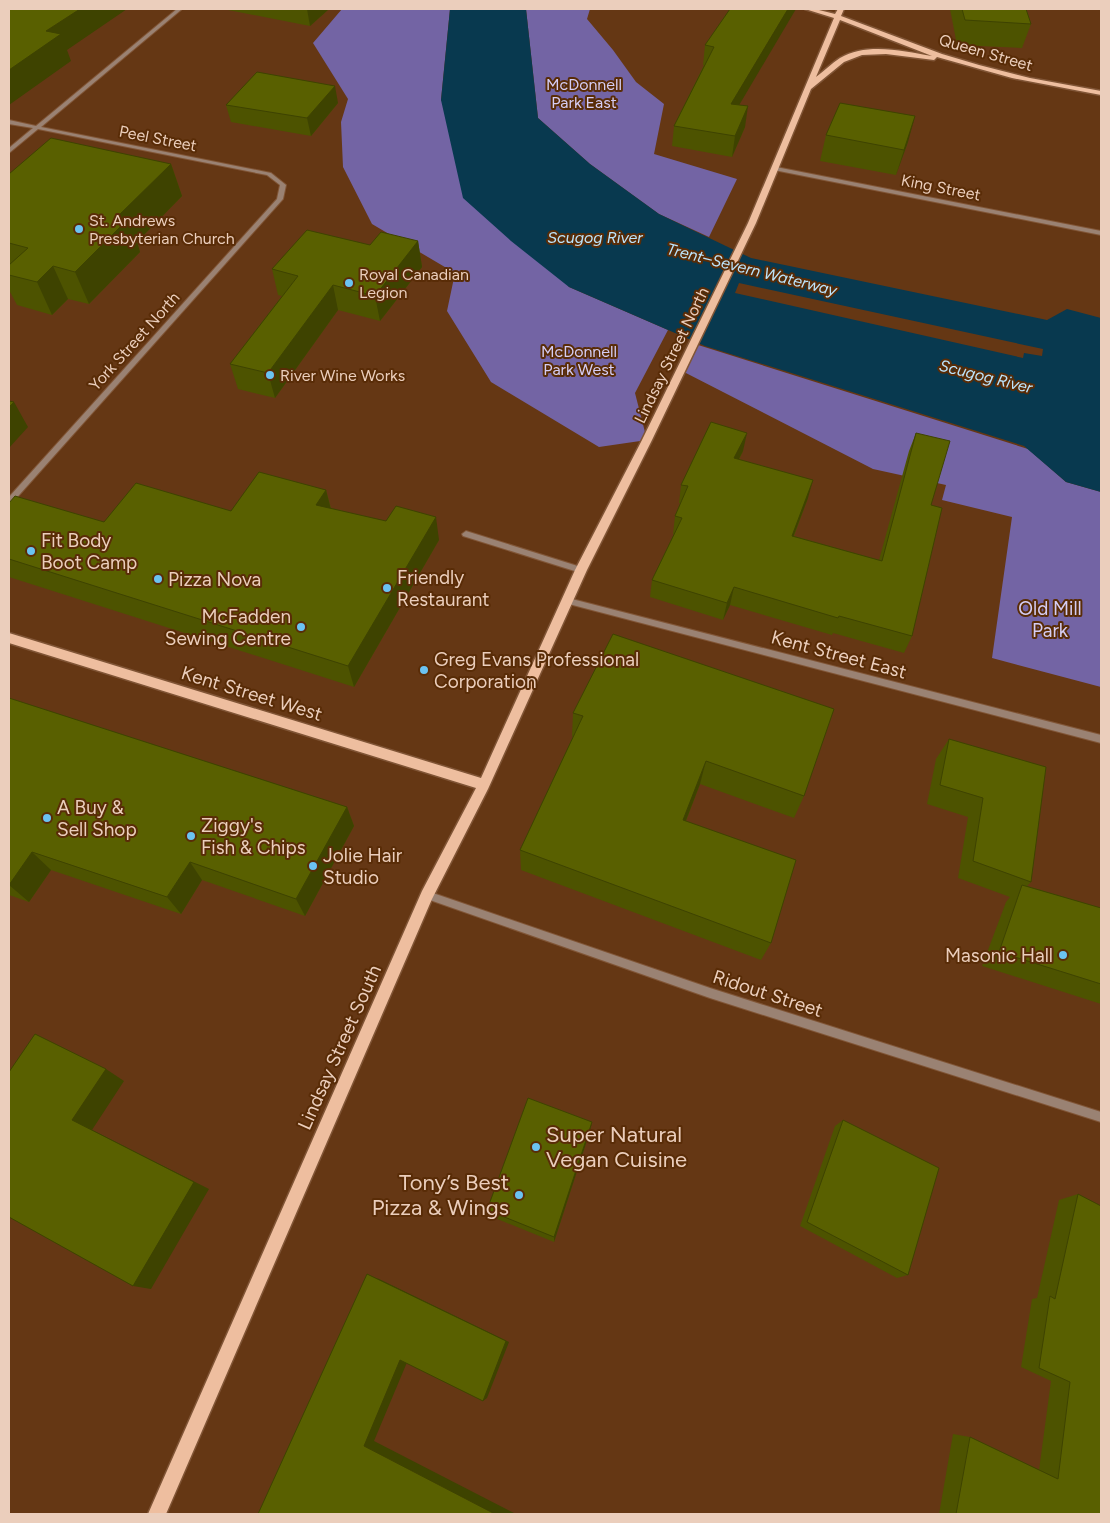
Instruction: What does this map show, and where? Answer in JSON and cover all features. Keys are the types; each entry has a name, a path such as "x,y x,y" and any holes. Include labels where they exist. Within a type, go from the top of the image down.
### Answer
{"main road":[{"name":"Queen Street","path":"808,9 839,12 958,62 1051,84 1101,93"},
{"name":"Lindsay Street North","path":"568,601 581,570 674,385 752,223 776,169 805,91 839,12"},
{"path":"805,91 843,59 864,52 899,53 958,62"},
{"name":"Lindsay Street South","path":"157,1514 427,896 484,785 568,601"},
{"name":"Kent Street West","path":"9,638 484,785"}],"street":[{"path":"9,151 180,9"},
{"name":"Peel Street","path":"9,122 268,174 283,185 280,199"},
{"name":"King Street","path":"776,169 1101,233"},
{"name":"York Street North","path":"9,501 280,199"},
{"path":"466,534 581,570"},
{"name":"Kent Street East","path":"568,601 1101,739"},
{"name":"Ridout Street","path":"427,896 710,993 1101,1117"}],"green space":[{"name":"McDonnell Park West","path":"342,9 450,9 441,100 569,287 668,330 635,393 647,440 599,447 491,382 447,311 455,273 372,224 343,167 341,122 348,99 313,43"},
{"name":"McDonnell Park East","path":"526,9 590,9 587,19 636,82 664,104 654,154 737,179 709,237 659,214 590,164 538,118"},
{"name":"Old Mill Park","path":"695,344 1028,449 1066,482 1101,492 1101,687 992,658 1012,517 942,500 946,485 873,469 682,371"}],"water":[{"name":"Scugog River","path":"450,9 526,9 538,118 590,164 659,214 751,258 1047,320 1067,309 1101,318 1101,492 1066,482 1024,446 705,346 569,287 511,241 463,198 441,100","holes":["739,283 1043,349 1042,356 1024,353 1023,358 735,293"]}],"building":[{"path":"9,9 80,9 46,31 61,34 9,70"},
{"path":"730,9 788,9 731,104 748,106 735,136 674,126 714,47 705,45"},
{"path":"962,9 1026,9 1031,24 965,20"},
{"path":"257,72 335,86 307,118 226,105"},
{"path":"840,103 915,116 904,150 826,135"},
{"name":"St. Andrews Presbyterian Church","path":"51,138 171,164 117,217 128,219 75,272 53,266 37,282 9,275 9,265 28,248 9,243 9,174"},
{"path":"307,230 370,245 381,232 418,241 375,296 333,285 268,373 230,364 298,276 272,269"},
{"path":"711,422 747,433 734,458 813,480 792,536 882,561 916,433 950,441 931,505 942,508 912,636 839,616 838,618 734,587 727,603 652,580 682,518 675,516 688,486 681,485"},
{"path":"259,472 326,490 316,505 386,521 396,506 436,517 348,666 9,559 9,503 15,496 104,522 136,483 231,511"},
{"path":"613,634 834,709 804,796 706,761 683,820 796,860 771,943 520,850 583,716 573,713"},
{"path":"9,698 347,807 296,899 190,862 167,897 32,852 9,885"},
{"path":"949,739 1046,767 1031,882 973,861 983,798 940,785"},
{"path":"1022,885 1101,908 1101,984 999,952"},
{"path":"35,1034 106,1069 72,1120 194,1182 133,1286 9,1217 9,1072"},
{"path":"528,1098 592,1122 554,1237 487,1210"},
{"path":"843,1120 939,1168 908,1275 807,1222"},
{"path":"1078,1194 1101,1206 1101,1514 956,1514 970,1437 1058,1479 1070,1382 1039,1368 1050,1296 1055,1299"},
{"path":"367,1274 506,1341 483,1401 400,1360 364,1446 495,1514 258,1514"}],"place":[{"name":"St. Andrews Presbyterian Church","path":"79,229"},
{"name":"Royal Canadian Legion","path":"349,283"},
{"name":"River Wine Works","path":"270,375"},
{"name":"Fit Body Boot Camp","path":"31,551"},
{"name":"Pizza Nova","path":"158,579"},
{"name":"Friendly Restaurant","path":"387,588"},
{"name":"McFadden Sewing Centre","path":"301,627"},
{"name":"Greg Evans Professional Corporation","path":"424,670"},
{"name":"A Buy & Sell Shop","path":"47,818"},
{"name":"Ziggy's Fish & Chips","path":"191,836"},
{"name":"Jolie Hair Studio","path":"313,866"},
{"name":"Masonic Hall","path":"1063,955"},
{"name":"Super Natural Vegan Cuisine","path":"536,1147"},
{"name":"Tony’s Best Pizza & Wings","path":"519,1195"}],"water label":[{"name":"Trent–Severn Waterway","path":"752,269"}]}
